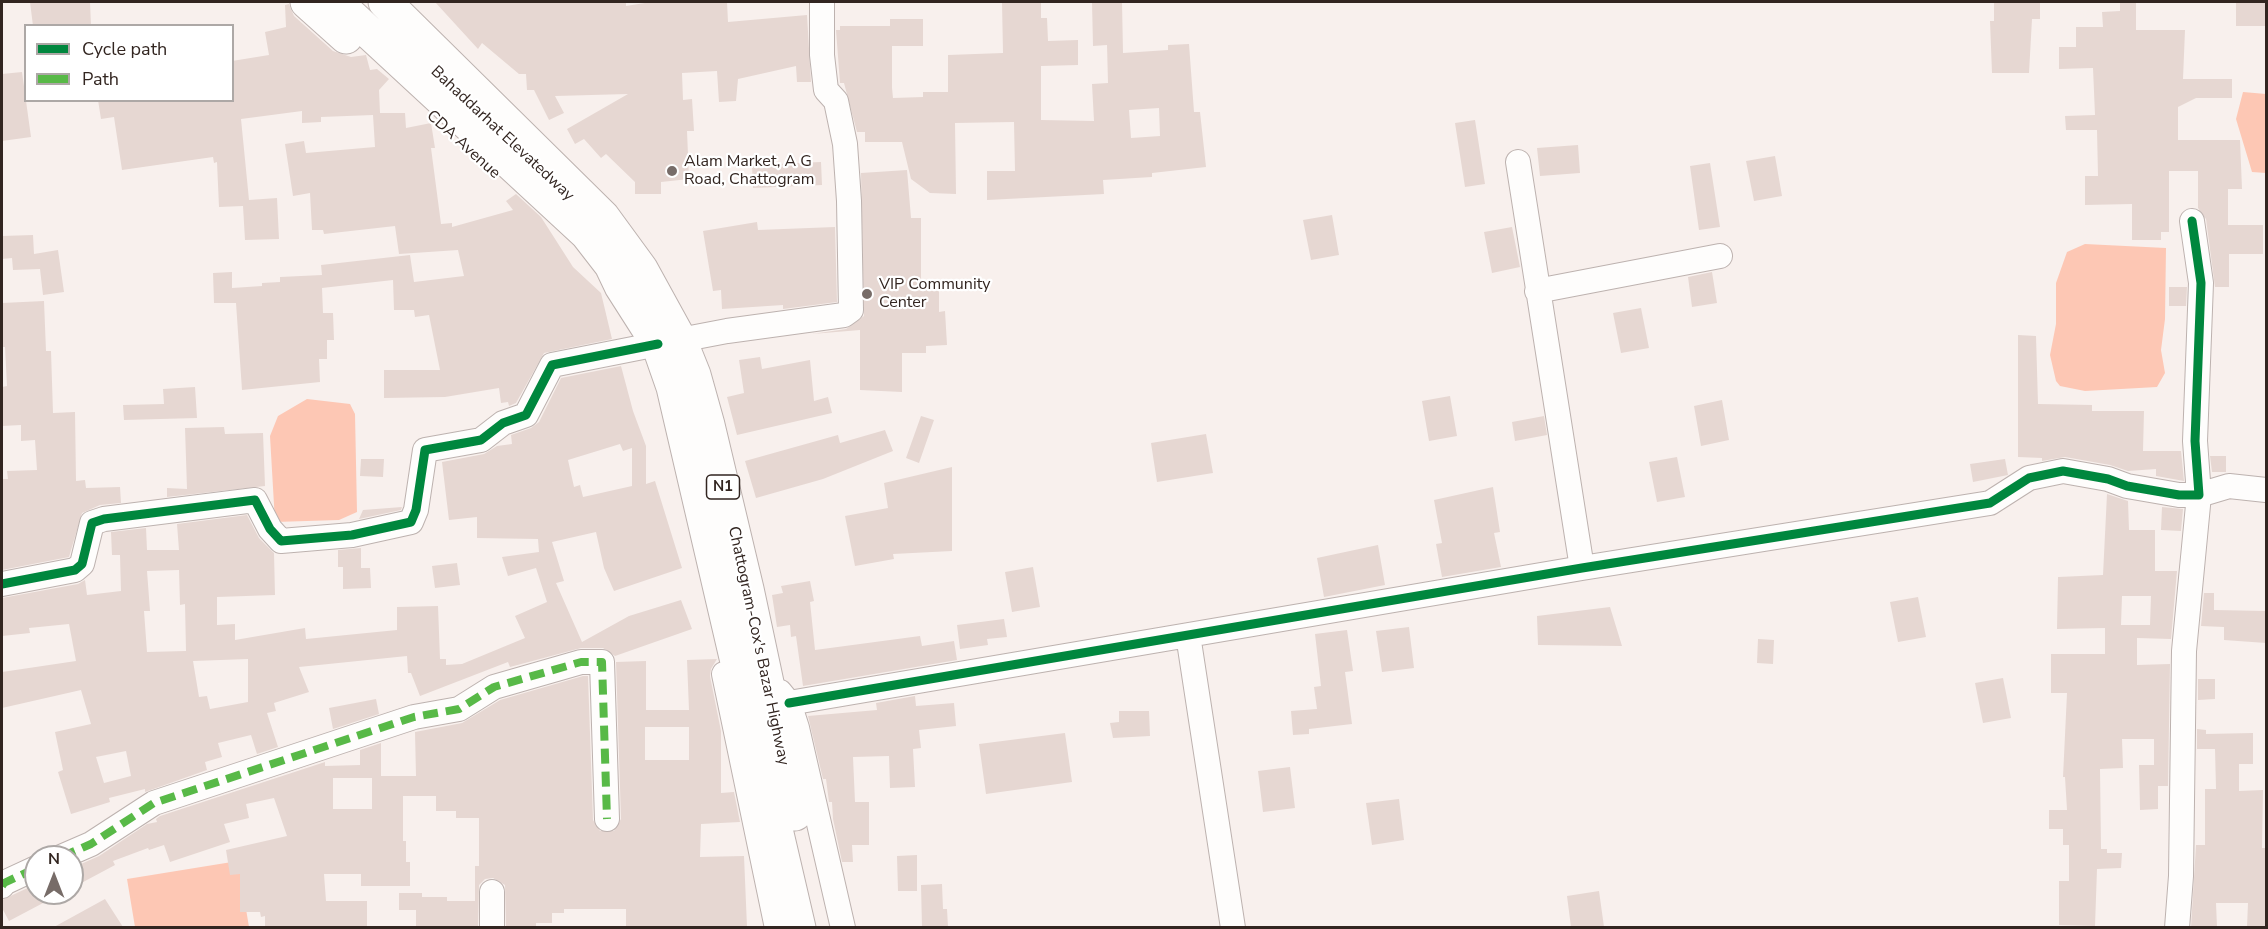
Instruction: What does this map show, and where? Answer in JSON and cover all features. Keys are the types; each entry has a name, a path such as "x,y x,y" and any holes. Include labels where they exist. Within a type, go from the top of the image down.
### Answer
{"highway":[{"name":"CDA Avenue","path":"307,2 631,278"},
{"name":"Bahaddarhat Elevatedway","path":"336,2 592,229"},
{"name":"Bahaddarhat Elevatedway","path":"361,2 592,229 631,278"},
{"name":"N1","path":"386,2 603,217 631,278"},
{"name":"Chattogram-Cox's Bazar Highway","path":"631,278 669,342 673,387 734,591 765,674 820,927"},
{"name":"Chattogram-Cox's Bazar Highway","path":"734,591 799,927"}],"street":[{"path":"2,584 75,570 82,564 92,523 104,519 255,500 270,529 281,541 351,535 411,522 416,510 425,450 481,440 503,423 526,415 552,365 727,331 844,315 851,310 849,201 845,144 836,101 826,90 822,2"},
{"path":"1518,162 1582,568"},
{"path":"2177,927 2181,876 2184,651 2199,495 2195,441 2201,283 2192,221"},
{"path":"1537,291 1720,256"},
{"path":"789,703 1582,568 1990,503 2029,478 2063,471 2179,495 2199,495 2229,486 2266,490"},
{"path":"734,591 717,640 777,927"},
{"path":"1188,635 1233,927"},
{"path":"84,847 154,803 414,717 459,709 494,687 581,662 602,662 607,819"},
{"path":"765,674 789,703 811,785 843,927"},
{"path":"2,886 24,874"},
{"path":"492,892 492,927"}],"shaded area":[{"path":"2243,92 2266,94 2266,173 2252,172 2236,119"},
{"path":"2085,244 2166,248 2165,319 2161,350 2165,373 2157,387 2085,391 2060,386 2056,381 2050,355 2056,324 2056,283 2067,252"},
{"path":"307,399 350,404 355,414 357,512 339,520 275,522 270,436 278,416"},
{"path":"238,861 249,927 135,927 127,879"}],"building":[{"path":"30,2 90,2 91,24 33,24"},
{"path":"435,2 626,2 626,6 651,2 727,2 728,22 807,15 811,82 797,82 796,66 738,79 736,101 719,102 717,71 682,73 683,100 692,99 694,131 687,131 689,179 661,182 661,194 635,194 635,182 606,154 601,158 584,139 575,144 567,129 628,94 555,96 564,113 549,120 534,90 527,90 526,74 519,74 482,43 478,49"},
{"path":"1002,2 1041,2 1041,18 1047,18 1048,41 1078,40 1078,65 1041,66 1041,120 1094,121 1092,84 1108,83 1107,45 1093,46 1092,2 1122,2 1123,53 1168,50 1168,45 1189,44 1194,112 1200,112 1206,167 1152,173 1152,177 1103,180 1104,194 987,200 987,171 1015,171 1014,122 955,123 956,194 930,193 911,179 902,142 865,142 865,132 857,132 844,83 840,83 836,30 840,30 840,26 890,26 890,19 923,19 923,46 892,46 893,98 923,97 923,92 948,92 948,55 1003,53","holes":["1159,108 1160,136 1131,138 1129,110"]},
{"path":"1994,2 2040,2 2040,19 2032,19 2029,73 1992,73 1990,21 1994,21"},
{"path":"2120,2 2136,2 2136,30 2185,30 2183,79 2232,79 2232,98 2196,98 2178,107 2178,140 2240,140 2242,189 2228,189 2228,225 2263,225 2263,254 2229,254 2229,287 2215,287 2206,219 2198,208 2198,171 2169,171 2169,232 2161,232 2161,240 2132,240 2132,204 2085,205 2085,176 2098,176 2097,130 2066,130 2065,116 2095,115 2093,68 2059,69 2059,47 2076,47 2076,27 2103,27 2102,12 2120,11"},
{"path":"2236,2 2266,2 2266,26 2236,26"},
{"path":"289,4 294,16 333,51 351,57 366,55 370,70 377,69 389,79 379,90 380,113 405,113 406,128 431,123 435,148 431,148 441,224 452,223 452,227 513,210 506,201 516,194 541,217 573,267 601,293 612,339 544,353 516,403 509,406 508,402 501,403 499,388 445,397 384,398 384,370 440,370 429,315 415,317 414,310 394,310 393,280 322,288 323,313 333,313 334,340 327,340 327,359 319,359 320,382 242,390 236,303 214,303 213,273 232,272 232,288 262,286 262,283 280,282 280,277 322,275 321,265 410,255 414,282 464,276 458,250 399,254 395,226 324,234 323,230 312,230 310,193 293,196 285,144 304,141 306,153 375,147 373,115 321,117 321,122 302,123 302,111 241,119 249,200 277,198 279,239 245,240 243,206 219,207 217,162 214,163 213,157 122,170 114,117 101,119 98,102 234,102 234,61 269,55 265,32 286,27 285,5"},
{"path":"22,72 24,102 26,102 31,137 2,141 2,74"},
{"path":"1475,120 1485,184 1465,187 1455,123"},
{"path":"1578,145 1580,173 1540,176 1537,148"},
{"path":"1775,156 1782,196 1754,201 1746,161"},
{"path":"821,162 822,185 753,188 752,165"},
{"path":"1710,163 1720,227 1699,230 1690,166"},
{"path":"907,170 911,218 921,218 921,284 939,284 939,312 945,311 947,345 926,346 926,353 902,353 902,392 860,390 860,330 812,334 846,329 864,316 861,173"},
{"path":"1332,215 1339,255 1311,260 1303,220"},
{"path":"757,222 758,230 835,227 837,302 783,309 783,305 722,309 721,290 713,291 703,231"},
{"path":"1512,227 1520,267 1492,273 1484,232"},
{"path":"33,235 34,254 58,250 64,292 43,295 40,269 13,270 12,258 2,259 2,236"},
{"path":"1712,272 1717,303 1692,307 1688,277"},
{"path":"2169,287 2187,287 2186,306 2169,306"},
{"path":"44,301 46,351 51,351 53,413 75,412 76,481 85,480 86,488 120,487 121,503 100,505 82,513 69,557 2,570 2,479 8,479 7,471 37,470 35,440 21,441 21,425 2,426 2,387 7,386 5,347 2,347 2,303"},
{"path":"1641,308 1649,348 1621,353 1613,313"},
{"path":"2018,335 2036,336 2038,404 2092,405 2092,411 2144,411 2143,451 2181,451 2184,481 2156,476 2156,469 2128,471 2110,465 2065,457 2042,461 2042,458 2018,457"},
{"path":"760,357 762,369 810,360 814,401 828,397 832,413 737,435 727,397 744,393 739,360"},
{"path":"621,366 633,411 646,446 646,484 655,481 682,568 614,591 604,568 596,532 552,542 564,581 556,583 582,642 629,616 681,600 692,629 615,656 603,648 581,648 510,667 508,662 420,696 411,673 408,673 407,656 299,667 309,692 274,703 276,711 267,713 278,747 257,754 251,735 218,743 222,757 205,762 207,770 145,792 145,789 109,798 110,802 71,814 58,772 63,770 55,732 91,724 81,690 2,708 2,672 76,661 69,624 29,628 30,633 2,636 2,598 78,584 85,580 87,595 121,591 120,555 112,555 111,532 146,528 147,550 179,550 177,524 247,515 259,538 274,553 275,595 217,597 217,625 235,624 235,640 305,628 306,639 397,630 397,607 438,606 440,659 446,659 446,665 462,664 525,638 515,616 547,602 536,568 508,576 502,557 539,552 538,539 477,538 477,517 449,520 442,462 484,454 497,446 512,444 511,435 531,428 539,422 561,378","holes":["620,444 623,451 632,448 632,486 583,497 580,485 574,487 568,460","179,570 180,605 185,604 186,651 147,652 144,611 150,611 147,571","248,659 248,702 210,709 207,696 199,697 193,661","126,751 131,776 104,783 96,757"]},
{"path":"195,387 197,418 124,420 123,405 164,404 163,389"},
{"path":"1450,396 1457,436 1429,441 1422,401"},
{"path":"1722,400 1729,440 1701,446 1694,406"},
{"path":"921,416 934,420 919,463 906,458"},
{"path":"1544,416 1547,435 1515,441 1512,422"},
{"path":"224,427 225,434 263,433 265,486 167,497 167,488 187,489 185,428"},
{"path":"885,430 893,451 823,479 756,498 745,461 838,435 840,443"},
{"path":"1206,434 1213,473 1157,482 1151,443"},
{"path":"2210,456 2226,456 2226,472 2212,472"},
{"path":"1677,457 1685,497 1657,502 1649,462"},
{"path":"361,459 384,459 383,477 360,476"},
{"path":"2005,459 2008,475 1973,482 1970,464"},
{"path":"952,467 952,551 893,554 894,559 855,566 845,516 888,508 884,483"},
{"path":"1493,487 1500,532 1494,533 1501,567 1442,577 1436,544 1442,543 1434,500"},
{"path":"2107,494 2128,501 2129,530 2155,530 2155,571 2177,571 2171,639 2137,638 2137,665 2170,664 2168,786 2158,786 2158,809 2140,810 2139,765 2154,765 2154,739 2122,739 2123,768 2100,769 2101,849 2107,849 2107,853 2122,853 2121,868 2097,869 2095,926 2059,925 2059,881 2069,881 2069,845 2063,845 2063,829 2049,829 2049,810 2067,810 2065,777 2063,777 2067,693 2051,693 2051,654 2105,654 2105,628 2057,629 2058,577 2103,575","holes":["2122,596 2151,596 2150,625 2121,625"]},
{"path":"402,507 401,510 359,519 363,510"},
{"path":"2162,507 2183,509 2181,531 2161,530"},
{"path":"1378,545 1385,585 1324,597 1317,558"},
{"path":"361,548 361,568 370,568 371,588 343,589 343,567 338,567 338,550"},
{"path":"457,563 460,585 435,588 432,566"},
{"path":"1033,567 1040,607 1012,612 1005,572"},
{"path":"810,581 814,601 810,602 815,650 920,636 922,646 954,641 957,660 803,686 796,636 791,637 790,625 777,627 772,595 783,593 781,586"},
{"path":"2204,593 2214,593 2214,610 2266,611 2266,643 2224,640 2224,627 2201,626"},
{"path":"1918,597 1926,637 1898,642 1890,602"},
{"path":"1610,607 1622,646 1538,645 1537,616"},
{"path":"1004,619 1007,637 987,639 988,645 960,649 957,625"},
{"path":"1409,627 1414,668 1382,672 1376,631"},
{"path":"1347,630 1353,671 1345,672 1352,724 1309,729 1309,734 1293,735 1291,711 1317,709 1314,687 1321,686 1315,634"},
{"path":"1758,639 1774,640 1773,664 1757,663"},
{"path":"717,659 710,676 721,731 721,793 734,792 740,822 701,824 700,857 744,856 747,927 626,927 626,909 564,909 564,913 552,913 552,923 536,923 536,927 506,927 505,885 493,878 485,879 479,885 478,927 416,927 416,910 399,910 399,893 422,893 422,897 447,897 447,901 475,901 475,866 479,866 479,818 456,818 456,811 436,811 436,796 403,796 403,841 406,841 406,862 410,862 410,886 361,886 361,874 324,874 326,901 367,901 367,927 265,927 265,916 261,917 260,912 240,912 240,874 230,875 226,850 287,836 274,798 246,804 249,818 224,824 230,842 170,862 164,845 149,850 148,848 113,861 115,865 84,882 84,863 99,856 147,824 157,822 156,819 160,816 325,762 325,766 360,765 360,750 381,743 381,776 416,776 415,732 462,723 500,700 583,676 588,676 593,820 600,831 614,831 621,819 616,662 646,661 646,710 689,710 687,660","holes":["645,727 689,727 689,760 645,760","333,778 372,778 372,809 333,809"]},
{"path":"2003,678 2011,718 1983,723 1975,683"},
{"path":"2198,679 2215,679 2215,699 2198,700"},
{"path":"915,696 916,706 954,703 956,726 919,730 921,748 913,749 915,787 890,788 889,756 853,757 855,802 869,802 869,845 852,845 853,862 842,862 833,819 832,802 829,802 826,779 823,779 808,716 877,710 876,703"},
{"path":"376,699 379,714 333,729 329,708"},
{"path":"1119,711 1149,711 1150,736 1113,738 1110,723 1119,722"},
{"path":"2197,729 2206,730 2206,734 2253,733 2253,764 2239,764 2239,791 2263,790 2262,848 2266,848 2266,927 2247,927 2248,903 2216,903 2217,927 2191,927 2196,845 2205,845 2205,789 2216,789 2215,749 2197,749"},
{"path":"1065,733 1072,782 986,794 979,744"},
{"path":"1290,767 1295,808 1263,812 1258,771"},
{"path":"1399,799 1404,840 1372,845 1366,803"},
{"path":"917,855 917,891 898,891 897,856"},
{"path":"942,884 943,909 947,909 948,927 922,927 921,885"},
{"path":"24,890 24,905 39,905 9,921 2,908 2,900"},
{"path":"1599,891 1604,927 1571,927 1567,896"},
{"path":"105,899 123,927 54,927"}],"marked path":[{"path":"84,847 154,803 414,717 459,709 494,687 581,662 602,662 607,819"},
{"path":"2,886 24,874"}],"cycle path":[{"path":"789,703 1582,568 1990,503 2029,478 2063,471 2108,479 2127,486 2179,495 2199,495 2195,441 2201,283 2192,221"},
{"path":"2,584 75,570 82,564 92,523 104,519 255,500 270,529 281,541 352,535 411,522 416,510 425,450 481,440 503,423 526,415 552,365 658,344"}],"place":[{"name":"Alam Market, A G Road, Chattogram","path":"672,171"},
{"name":"VIP Community Center","path":"867,294"}]}
